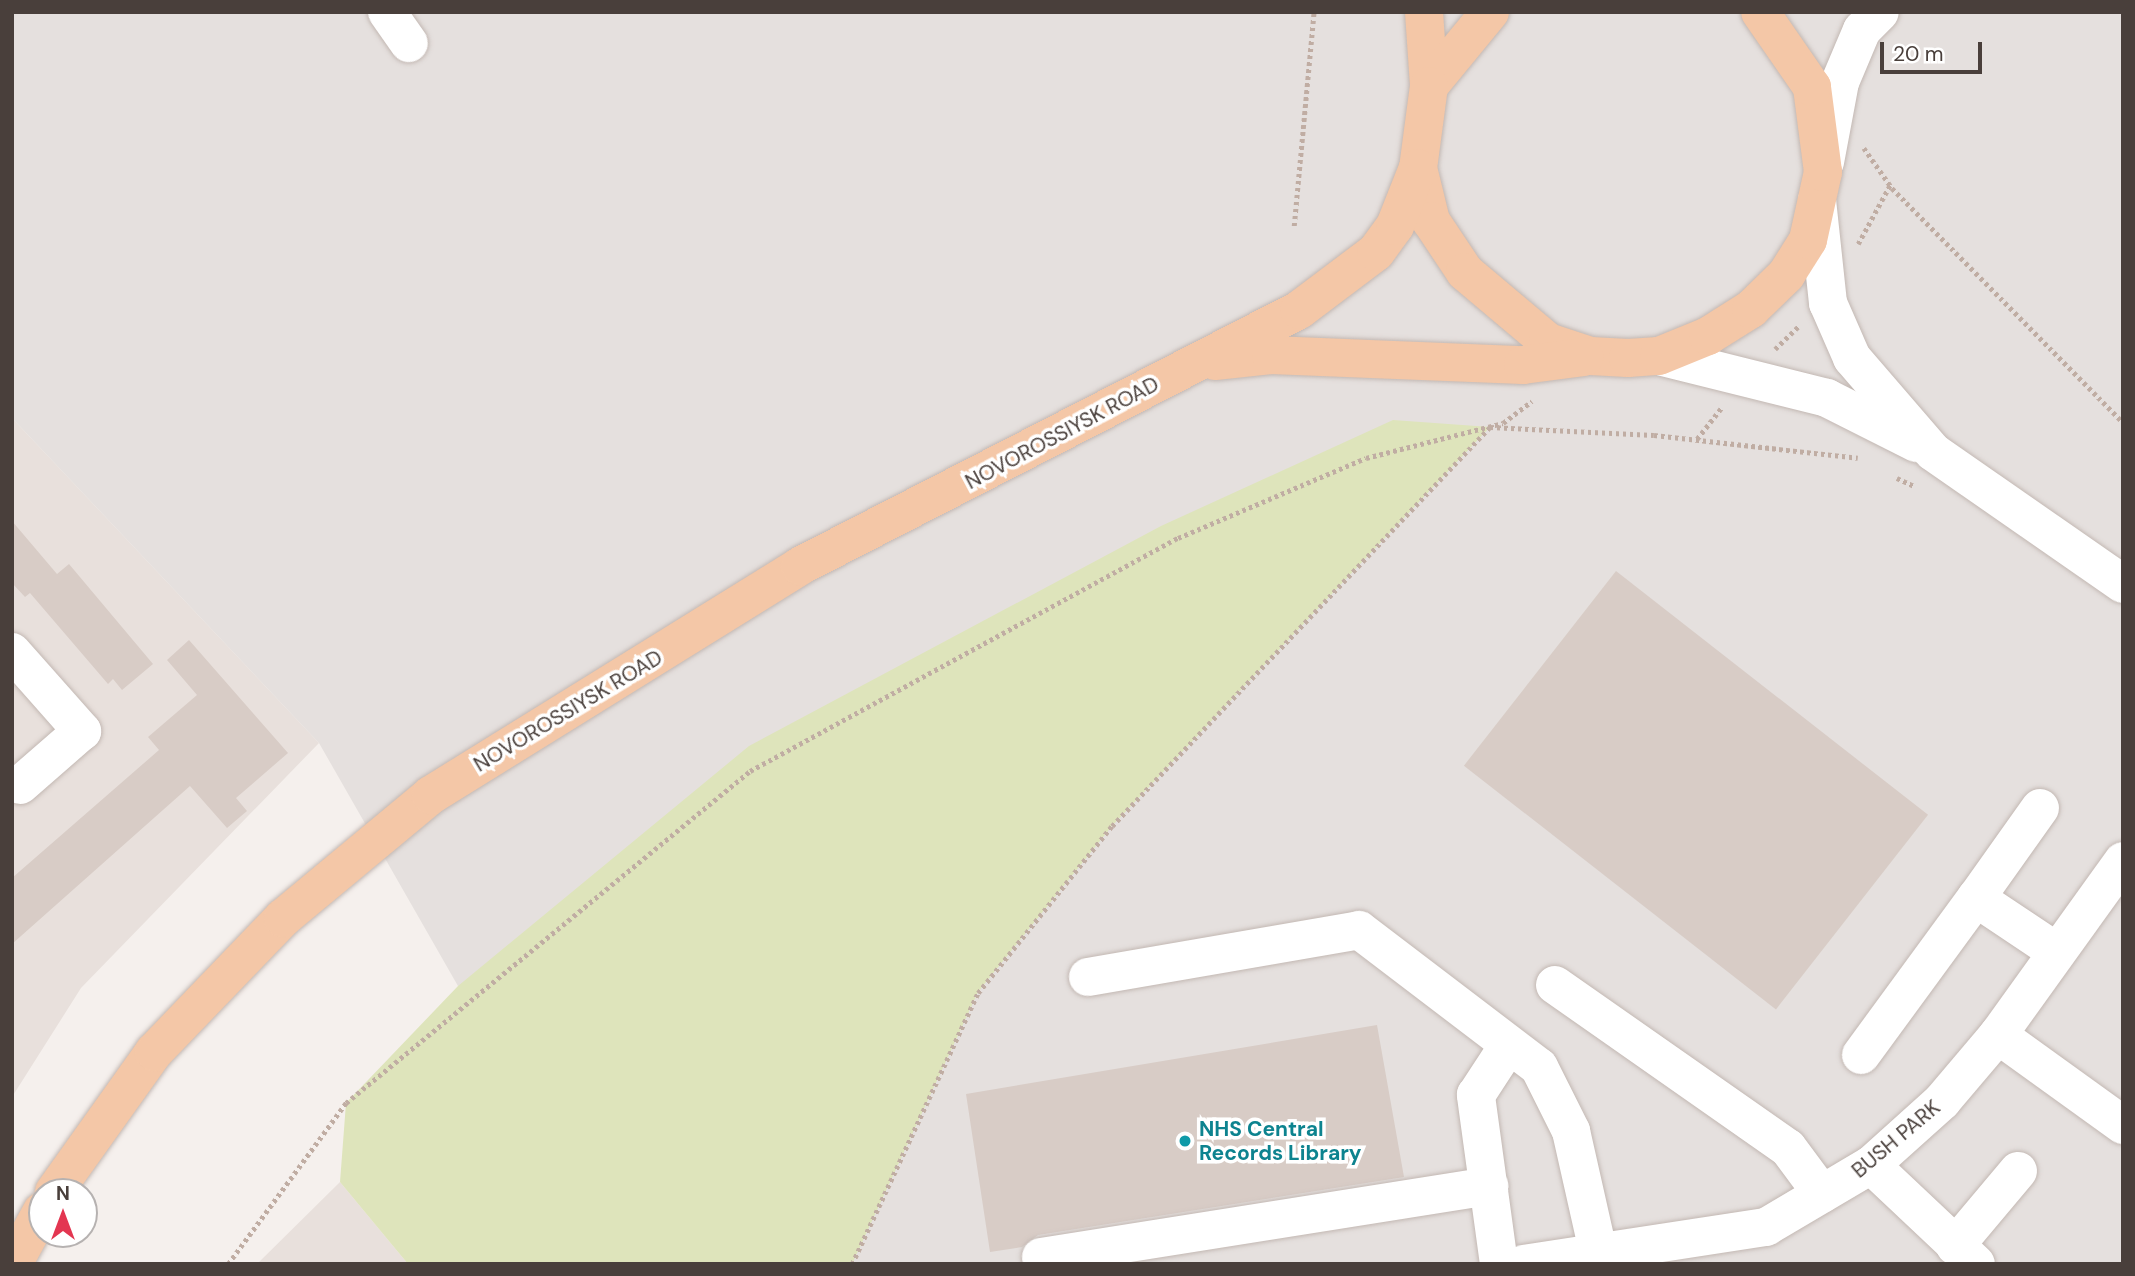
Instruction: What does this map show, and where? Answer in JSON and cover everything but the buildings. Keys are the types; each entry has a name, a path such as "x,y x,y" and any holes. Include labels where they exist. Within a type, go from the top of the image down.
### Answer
{"main road":[{"path":"1424,12 1429,86 1418,168 1431,221 1465,271 1549,342 1590,356 1659,356 1708,336 1786,275 1808,240 1820,186 1812,87 1760,12"},
{"path":"1429,86 1490,12"},
{"name":"NOVOROSSIYSK ROAD","path":"64,1178 154,1052 282,918 431,795 800,566 1016,460 1189,364 1299,310 1376,252 1395,226 1418,168"},
{"name":"NOVOROSSIYSK ROAD","path":"1189,364 1271,355 1523,365 1590,356"},
{"path":"13,1264 28,1237"}],"street":[{"path":"387,12 409,43"},
{"path":"1880,12 1862,30 1835,108 1820,186 1828,303 1852,358 1941,458"},
{"path":"1659,356 1827,398 1941,458 2123,584"},
{"path":"12,652 82,731 20,785"},
{"path":"1861,1055 2040,808"},
{"name":"BUSH PARK","path":"1524,1264 1766,1227 1871,1165 1942,1101 1998,1035 2122,862"},
{"path":"1976,898 2057,952"},
{"path":"1088,977 1359,930 1539,1067 1571,1131 1598,1251"},
{"path":"1555,985 1788,1148 1822,1194"},
{"path":"1998,1035 2118,1112"},
{"path":"1499,1264 1476,1095 1508,1046"},
{"path":"1871,1165 1965,1255 2018,1171"},
{"path":"1041,1257 1489,1186"}],"path":[{"path":"1294,226 1314,12"},
{"path":"1835,108 1892,188 2123,422"},
{"path":"852,1264 978,993 1112,826 1490,427 1535,398"},
{"path":"228,1264 346,1103 750,771 1178,538 1366,458 1490,427 1654,435 1865,461"},
{"path":"1886,472 1917,488 1941,458"}],"shaded area":[{"path":"12,12 2123,12 2123,1264 617,1264 319,743 12,418"},
{"path":"12,418 319,743 81,988 12,1097"},
{"path":"340,1182 408,1264 257,1264"}],"green space":[{"path":"1393,420 1490,427 1112,826 978,992 852,1264 408,1264 340,1182 346,1103 458,986 749,746 1161,526"}],"place":[{"name":"NHS Central Records Library","path":"1185,1141"}]}
